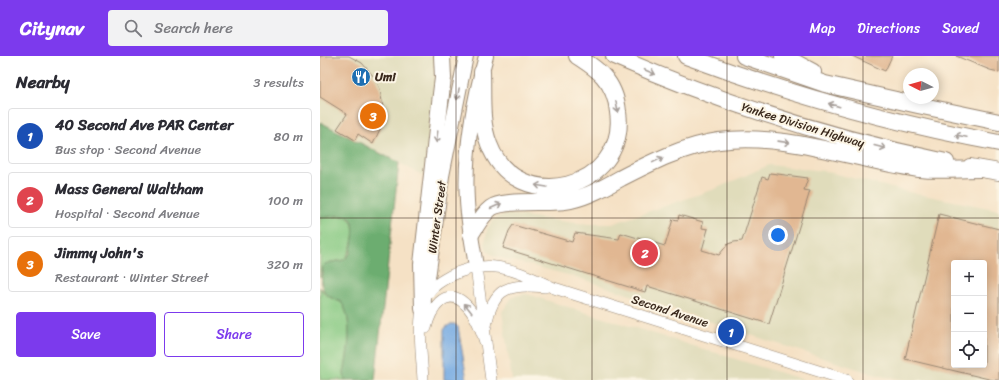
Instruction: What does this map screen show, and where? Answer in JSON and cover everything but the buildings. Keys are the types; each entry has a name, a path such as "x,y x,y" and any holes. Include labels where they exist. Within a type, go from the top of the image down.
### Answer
{"highway":[{"path":"423,309 422,264 442,90 442,56"},
{"path":"482,72 484,124 488,143 496,158 508,171 522,181 538,186 563,186 587,178 599,168 614,146 618,131 618,108 611,88 603,76 577,56"},
{"name":"Yankee Division Highway","path":"614,56 701,92 791,122 887,149 999,172"},
{"path":"686,56 747,78 840,107 912,125 999,143"},
{"path":"744,56 825,84 999,122"},
{"path":"783,56 810,71 855,90"},
{"path":"471,234 484,215 495,206 507,203 555,203 579,198 668,155 696,145 720,141 751,139 788,143 921,169 980,169"}],"main road":[{"name":"Winter Street","path":"423,309 442,176 466,56"},
{"name":"Winter Street","path":"476,267 467,208 467,167 471,124 486,56"}],"street":[{"name":"Second Avenue","path":"423,309 428,294 438,282 457,273 476,267 490,266 505,269 554,288 846,380"},
{"name":"Winter Street","path":"476,267 491,380"},
{"name":"Second Avenue","path":"485,342 488,315 493,302 501,292 521,285 554,288"},
{"path":"422,355 424,334 431,313 436,304 446,298 456,298 466,304 479,326 485,342"},
{"name":"Winter Street","path":"423,309 423,380"}],"shaded area":[{"path":"320,56 434,56 435,86 424,176 320,122"},
{"path":"769,165 824,171 908,192 999,210 999,380 906,380 880,376 576,277 494,256 487,251 485,243 487,229 494,219 508,214 575,223 612,224 715,189"},
{"path":"526,294 805,380 512,380 502,312 513,296"}],"green space":[{"path":"320,122 399,163 375,380 345,380 344,373 349,337 348,317 341,302 327,295 322,285 322,269 324,265 329,262 344,260 350,253 354,228 351,219 345,216 320,218"},
{"path":"344,216 349,219 354,229 350,250 344,260 331,262 322,267 320,277 320,218"},
{"path":"320,287 329,297 341,302 348,317 349,337 344,373 345,380 320,380"}],"water":[{"path":"451,324 455,324 458,327 467,380 444,380 444,330"}],"place":[{"name":"Umi","path":"361,77"},
{"name":"Jimmy John's","path":"373,116"},
{"name":"Mass General Waltham","path":"645,253"},
{"name":"40 Second Ave PAR Center","path":"731,332"}]}
